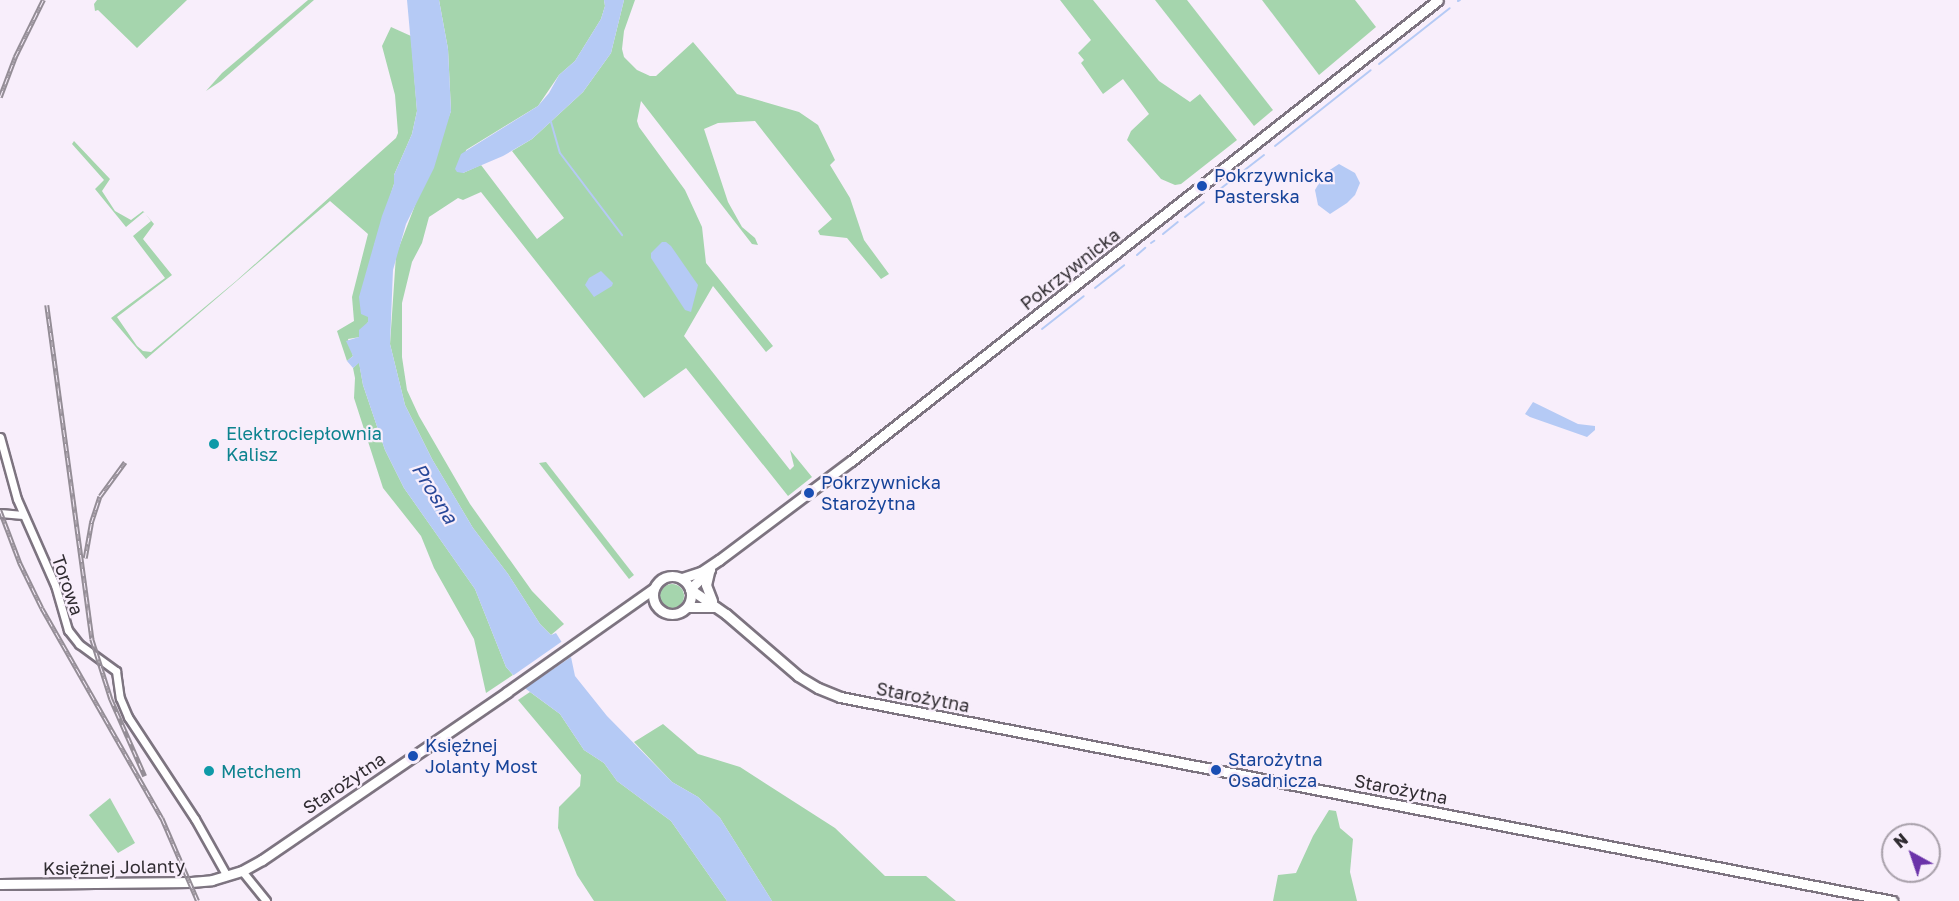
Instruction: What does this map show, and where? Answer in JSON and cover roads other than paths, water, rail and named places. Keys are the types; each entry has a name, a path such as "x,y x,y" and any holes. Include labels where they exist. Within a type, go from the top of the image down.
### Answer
{"street":[{"name":"Pokrzywnicka","path":"682,578 701,572 719,560 950,384 1438,0"},
{"name":"Torowa","path":"0,437 9,475 23,515 55,585 68,630 79,644 116,671 120,698 128,717 195,819 227,876"},
{"path":"0,513 23,515"},
{"name":"Pokrzywnicka","path":"690,589 719,560"},
{"path":"710,570 706,585 717,607"},
{"path":"631,607 665,577 682,578 690,589 688,607"},
{"path":"653,589 652,595 657,608"},
{"name":"Starożytna","path":"690,589 717,607 798,676 840,697 1892,901"},
{"path":"631,607 650,605 672,615 688,607 717,607"},
{"name":"Starożytna","path":"227,876 262,860 631,607"},
{"path":"242,871 266,901"},
{"name":"Księżnej Jolanty","path":"0,884 186,883 227,876"}],"water":[{"name":"Prosna","path":"407,0 439,0 448,49 451,111 434,168 406,224 393,270 390,344 405,405 432,459 473,528 508,574 540,624 551,635 556,633 571,657 575,676 607,716 672,782 698,797 720,818 772,901 727,901 671,821 617,781 604,763 584,750 560,714 526,689 506,667 475,589 404,488 385,450 363,385 359,363 353,368 347,361 353,356 346,341 359,337 359,330 368,322 368,317 361,314 359,297 382,216 394,184 394,175 412,134 417,111"},
{"path":"604,0 624,0 611,53 583,92 532,139 503,156 463,173 457,172 455,169 461,154 538,106 549,93 559,75 575,61 601,19 605,6"},
{"path":"1339,164 1355,173 1360,183 1355,195 1330,214 1318,205 1315,190 1325,173"},
{"path":"662,242 671,246 698,285 691,312 685,310 651,258 651,253"},
{"path":"601,271 613,283 612,286 594,297 585,285 589,278"},
{"path":"1533,402 1578,424 1595,426 1595,430 1587,437 1530,417 1525,414"}],"waterway":[{"path":"1379,64 1450,8"},
{"path":"1275,146 1371,70"},
{"path":"551,122 560,153 622,235"},
{"path":"1215,193 1264,155"},
{"path":"1185,217 1204,202"},
{"path":"1163,234 1178,222"},
{"path":"1137,255 1145,248"},
{"path":"1095,288 1124,265"},
{"path":"1042,329 1084,296"}],"railway":[{"path":"0,97 15,57 43,0"},
{"path":"47,305 92,639 111,699 145,776"},
{"path":"85,558 91,523 100,496 125,462"},
{"path":"0,510 20,563 42,608 162,818 198,901"}],"place":[{"name":"Pokrzywnicka Pasterska","path":"1202,186"},
{"name":"Elektrociepłownia Kalisz","path":"214,444"},
{"name":"Pokrzywnicka Starożytna","path":"809,493"},
{"name":"Księżnej Jolanty Most","path":"413,756"},
{"name":"Starożytna Osadnicza","path":"1216,770"},
{"name":"Metchem","path":"209,771"}]}
